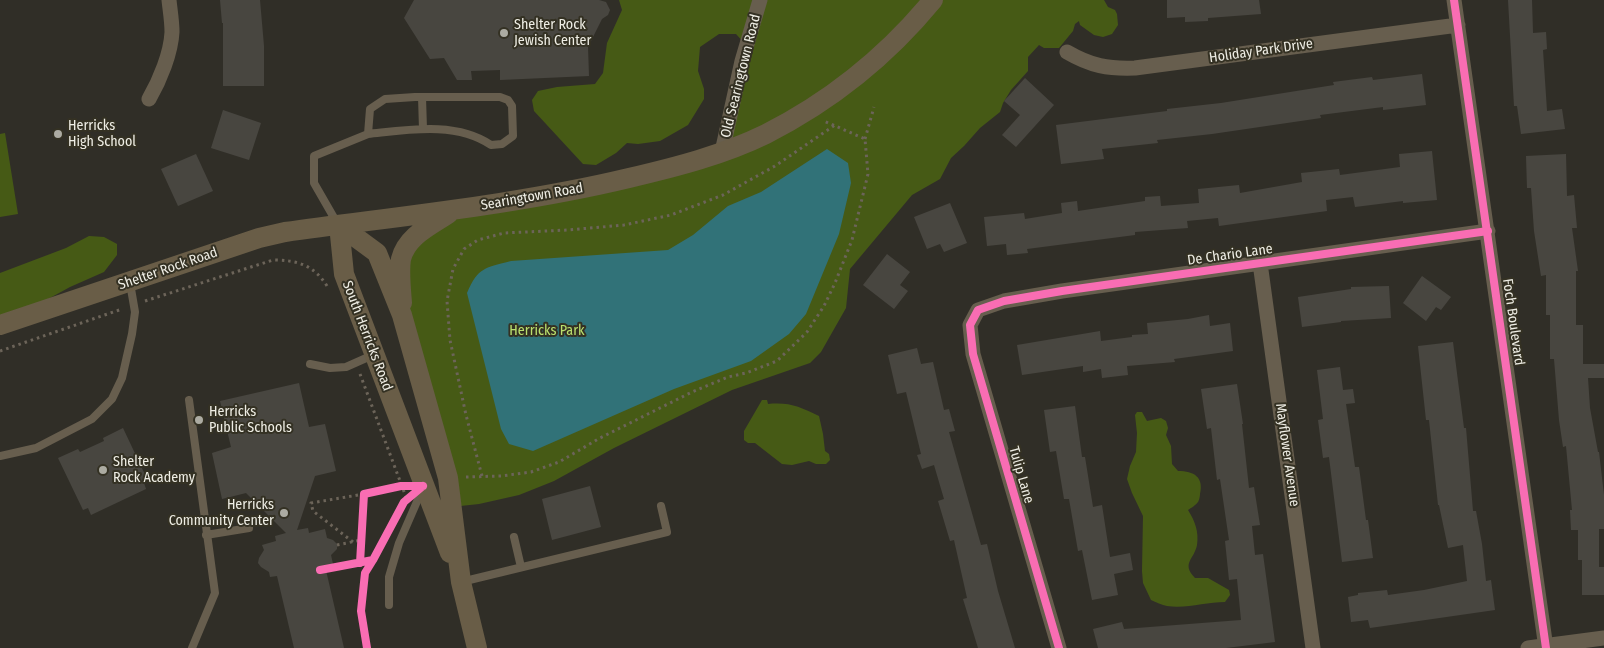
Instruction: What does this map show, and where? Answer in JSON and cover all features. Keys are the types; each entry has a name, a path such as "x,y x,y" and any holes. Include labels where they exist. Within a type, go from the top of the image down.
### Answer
{"main road":[{"name":"Searingtown Road","path":"339,225 456,210 596,186 694,162 722,152 764,135 822,102 882,55 916,21 933,0"},
{"path":"402,315 401,260 410,240 424,229 456,210"},
{"name":"Shelter Rock Road","path":"0,326 259,238 285,232 339,225"},
{"name":"South Herricks Road","path":"339,225 377,253 402,315 448,478 461,582 477,648"},
{"name":"South Herricks Road","path":"339,225 344,274 461,582"}],"street":[{"path":"149,99 159,82 171,39 172,29 169,0"},
{"name":"Old Searingtown Road","path":"722,152 742,61 760,0"},
{"name":"Foch Boulevard","path":"1454,0 1546,647"},
{"name":"Holiday Park Drive","path":"1067,52 1083,62 1096,66 1136,68 1458,25"},
{"name":"De Chario Lane","path":"978,310 1004,301 1062,291 1488,231"},
{"name":"Mayflower Avenue","path":"1260,263 1313,648"},
{"name":"Tulip Lane","path":"978,310 970,325 973,354 1058,648"},
{"path":"1528,648 1604,638"}],"lane":[{"path":"422,97 423,129"},
{"path":"339,225 314,183 314,156 368,134 423,129 459,132 483,140 491,145 502,144 513,136 512,106 508,100 500,98 422,97 385,99 370,109 368,134"},
{"path":"0,456 36,448 92,419 112,399 122,378 132,334 135,312 130,282"},
{"path":"310,364 338,368 346,367 374,354"},
{"path":"189,400 206,535 216,593 192,648"},
{"path":"389,605 388,577 399,543 424,486"},
{"path":"461,582 667,532 661,506"},
{"path":"206,535 249,528"},
{"path":"514,537 521,568"}],"path":[{"path":"448,478 531,472 560,462 600,438 692,392 728,377 746,373 776,361 807,332 824,306 852,240 868,174 865,139 874,107"},
{"path":"823,121 865,139"},
{"path":"482,476 466,415 450,340 447,300 452,270 464,250 478,240 504,233 624,225 671,215 723,195 775,166 835,125"},
{"path":"0,351 134,304 273,260 301,263 316,272 330,294"},
{"path":"356,363 407,500"},
{"path":"353,542 313,511 311,503 402,486 424,486"},
{"path":"360,563 364,494"},
{"path":"337,545 362,540"}],"green space":[{"name":"Herricks Park","path":"619,0 1104,0 1108,7 1115,10 1118,25 1112,34 1103,37 1094,35 1080,25 1079,21 1059,48 1044,48 1039,45 1028,57 1028,71 1011,90 1000,112 980,128 951,158 940,179 912,195 850,269 846,308 821,352 810,363 732,390 614,448 554,481 519,495 479,504 451,507 402,315 410,240 455,210 722,152 746,45 736,34 719,34 700,47 698,71 704,89 704,99 688,125 660,141 638,144 627,143 616,153 596,165 583,164 534,111 532,100 538,91 557,87 595,84 603,73 607,43 622,10"},
{"path":"5,133 18,214 0,217 0,134"},
{"path":"89,236 104,237 117,244 117,255 104,272 70,287 37,305 0,317 0,273 66,248"},
{"path":"762,400 767,400 768,404 795,406 819,416 825,451 829,454 830,460 826,464 816,464 809,461 792,465 782,464 755,443 748,443 744,440 744,431"},
{"path":"1137,412 1142,412 1147,421 1161,418 1166,421 1168,428 1166,435 1171,446 1172,464 1178,471 1189,472 1199,479 1201,488 1199,501 1188,510 1197,531 1197,545 1189,569 1195,578 1208,578 1229,590 1230,595 1225,602 1181,607 1167,606 1151,600 1143,583 1143,516 1127,479 1136,452 1137,433 1135,415"}],"water":[{"path":"827,149 848,163 851,183 839,234 806,314 789,334 751,361 674,389 533,451 509,444 501,429 467,293 479,273 489,267 511,261 668,250 693,235 728,206 761,192"}],"building":[{"path":"220,0 260,0 264,46 264,86 223,86 223,23"},
{"name":"Shelter Rock Jewish Center","path":"414,0 599,0 606,2 610,10 608,15 602,19 588,47 589,76 500,80 500,70 471,71 472,80 457,80 444,58 430,59 404,18"},
{"path":"1167,0 1259,0 1261,14 1208,18 1208,21 1185,22 1185,17 1167,18"},
{"path":"1508,0 1532,0 1533,33 1546,32 1547,49 1543,50 1547,111 1562,109 1565,129 1521,134 1517,106 1514,106"},
{"path":"1422,74 1426,105 1383,110 1383,107 1320,115 1321,118 1157,140 1158,143 1102,149 1104,159 1061,164 1056,125 1221,103 1334,85 1333,82 1372,77 1373,80"},
{"path":"1025,78 1054,105 1016,147 1002,135 1020,115 1004,101"},
{"path":"223,110 261,123 249,160 211,148"},
{"path":"1432,151 1437,200 1403,203 1403,201 1355,207 1353,197 1326,200 1327,211 1219,226 1218,218 1187,221 1188,228 1135,232 1135,235 1027,249 1028,253 1007,255 1006,244 987,246 984,217 1024,213 1025,219 1062,213 1061,203 1077,201 1078,211 1145,201 1145,197 1160,196 1161,206 1199,203 1198,189 1239,185 1240,193 1302,182 1301,173 1339,169 1340,175 1400,167 1399,154"},
{"path":"196,154 213,191 178,206 161,169"},
{"path":"1566,154 1567,196 1574,195 1577,228 1572,228 1578,271 1576,271 1576,325 1583,325 1583,364 1604,364 1604,378 1588,378 1590,408 1599,452 1604,495 1604,529 1599,529 1599,567 1604,567 1604,595 1582,595 1582,560 1578,560 1578,530 1571,530 1570,510 1572,510 1566,446 1563,447 1559,420 1554,359 1550,359 1550,315 1546,315 1546,275 1541,276 1534,231 1531,188 1527,188 1526,156"},
{"path":"950,203 967,243 944,252 940,244 927,249 914,217"},
{"path":"887,254 910,272 900,285 908,291 894,309 863,285"},
{"path":"1422,276 1451,297 1441,310 1436,307 1426,321 1403,303"},
{"path":"1389,286 1391,318 1341,321 1302,327 1298,297 1351,289 1351,287"},
{"path":"1209,315 1210,326 1230,323 1233,351 1174,359 1175,362 1127,366 1128,375 1102,378 1101,369 1083,372 1083,366 1022,375 1017,345 1100,331 1101,341 1132,337 1132,335 1148,334 1147,323"},
{"path":"1453,342 1464,428 1466,428 1473,511 1476,511 1486,581 1491,580 1495,610 1370,628 1368,620 1351,622 1348,597 1358,595 1358,593 1387,590 1388,595 1467,581 1463,545 1448,548 1438,505 1429,420 1426,420 1418,346"},
{"path":"917,348 921,364 933,362 944,410 949,409 955,431 949,432 981,545 987,544 998,591 1015,648 978,648 963,599 967,598 954,540 950,541 938,501 944,499 934,465 922,469 917,455 921,454 906,392 897,394 888,355"},
{"path":"1340,367 1343,390 1353,389 1355,403 1346,404 1355,467 1359,467 1373,558 1342,562 1329,457 1323,458 1318,420 1323,419 1317,370"},
{"name":"Herricks Community Center","path":"299,383 309,427 325,424 336,471 315,476 297,530 308,528 309,533 325,529 327,538 337,544 337,549 331,555 333,564 325,566 344,648 294,648 277,576 270,577 269,572 258,563 264,550 262,545 276,541 275,536 286,533 246,493 222,499 212,453 231,447 220,401"},
{"path":"1237,384 1249,488 1254,487 1260,525 1252,526 1255,555 1263,554 1275,642 1226,648 1098,648 1093,629 1122,622 1124,629 1241,620 1237,579 1229,580 1225,541 1229,540 1220,479 1217,480 1211,428 1207,429 1201,389"},
{"path":"1075,406 1082,457 1085,457 1093,507 1102,505 1110,557 1130,553 1133,570 1114,574 1118,595 1092,600 1082,550 1078,551 1069,499 1064,499 1056,451 1050,452 1044,410"},
{"name":"Shelter Rock Academy","path":"123,428 148,481 144,483 146,489 91,515 88,508 83,510 58,458 78,449 80,452 104,441 103,438"},
{"path":"590,486 601,527 552,540 542,499"}],"cycle path":[{"path":"1454,0 1546,648"},
{"path":"1059,648 973,354 970,325 978,310 1004,301 1062,291 1488,231"},
{"path":"360,563 364,494 401,486 423,486"},
{"path":"320,570 373,560 404,502 423,486"},
{"path":"367,648 361,611 365,573 373,560"}],"place":[{"name":"Shelter Rock Jewish Center","path":"504,33"},
{"name":"Herricks High School","path":"58,134"},
{"name":"Herricks Public Schools","path":"199,420"},
{"name":"Shelter Rock Academy","path":"103,470"},
{"name":"Herricks Community Center","path":"284,513"}]}
